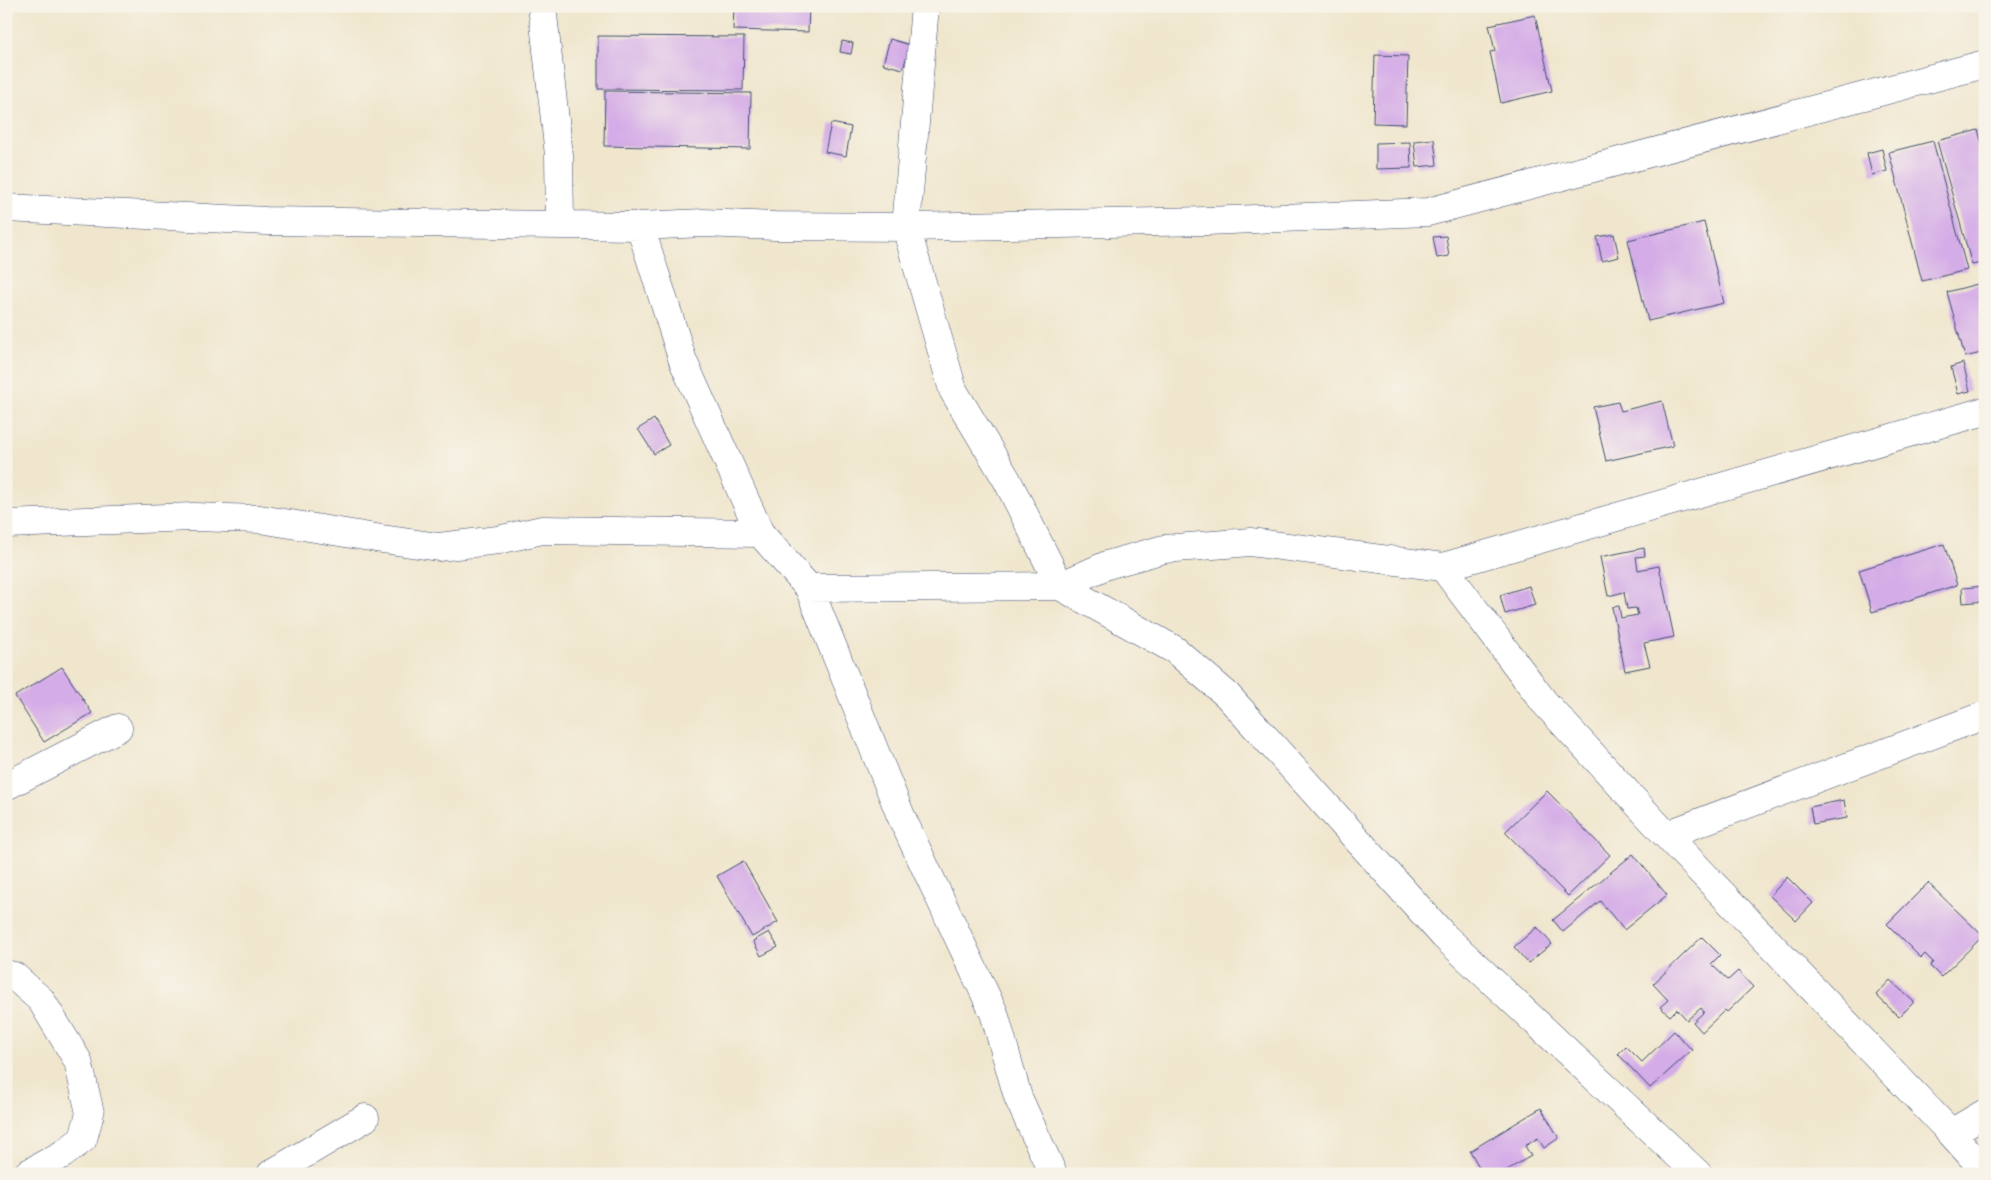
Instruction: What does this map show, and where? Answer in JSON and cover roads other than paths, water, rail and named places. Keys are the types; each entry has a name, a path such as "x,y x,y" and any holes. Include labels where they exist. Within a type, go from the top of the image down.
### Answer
{"street":[{"path":"542,6 559,155 560,224"},
{"path":"925,6 906,227 953,390 1007,480 1060,586 1175,650 1227,694 1444,936 1698,1174"},
{"path":"6,208 266,221 640,226 703,223 775,226 906,227 1207,221 1428,212 1985,64"},
{"path":"640,226 683,361 760,533 809,588 902,816 994,1013 1018,1097 1054,1174"},
{"path":"809,588 1060,586 1107,565 1164,550 1250,542 1443,567 1985,411"},
{"path":"6,524 193,517 260,519 382,540 439,547 498,540 542,530 760,533"},
{"path":"1443,567 1544,702 1666,835 1951,1133 1985,1171"},
{"path":"1666,835 1985,715"},
{"path":"6,786 118,728"},
{"path":"6,974 14,976 41,1000 78,1061 90,1113 83,1139 63,1154 27,1174"},
{"path":"1951,1133 1985,1114"},
{"path":"271,1174 365,1118"}]}
